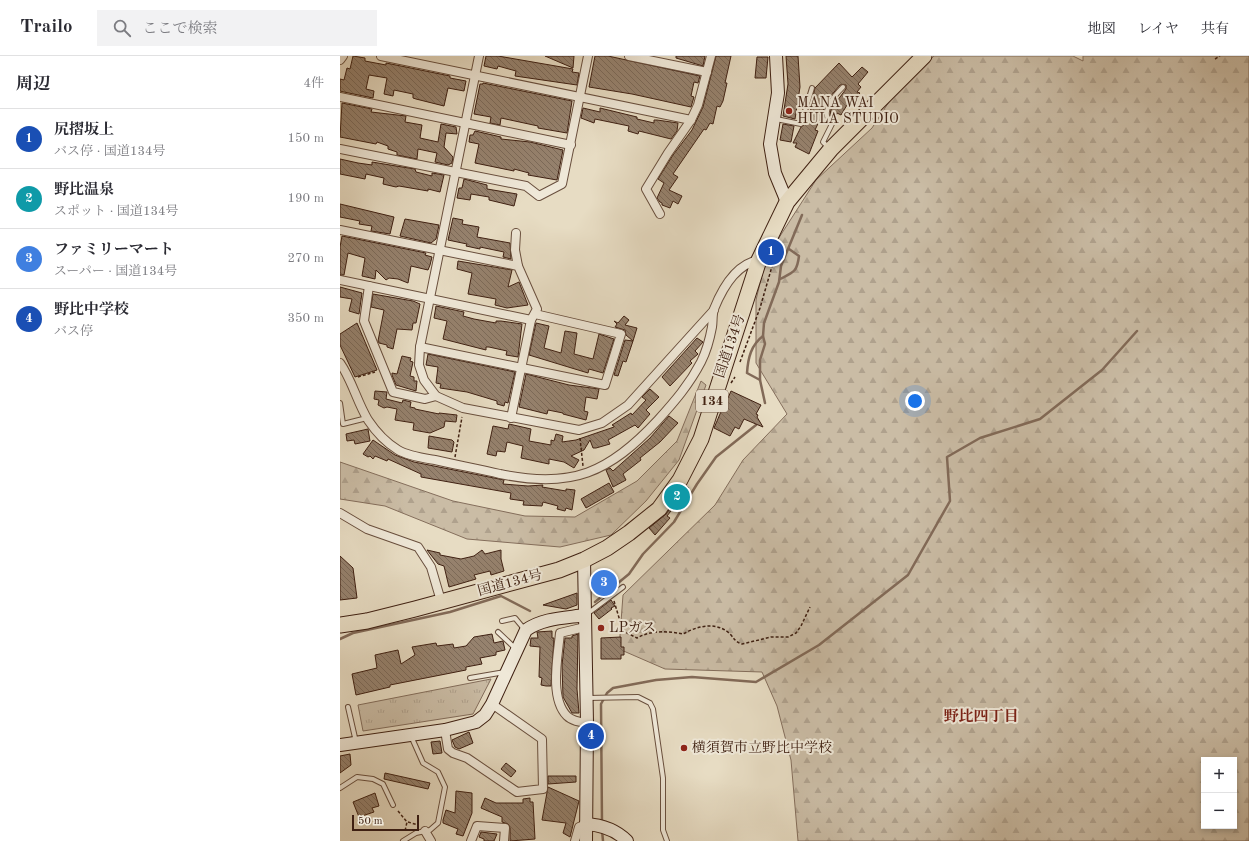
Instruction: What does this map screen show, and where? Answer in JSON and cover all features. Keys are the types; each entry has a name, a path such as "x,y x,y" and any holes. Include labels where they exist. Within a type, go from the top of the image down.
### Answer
{"highway":[{"name":"国道134号","path":"340,625 367,621 558,570 584,560 629,533 659,509 680,480 701,439 719,379 759,260 787,202 831,149 924,56"}],"street":[{"path":"381,56 691,120"},
{"path":"479,56 420,347 419,364 424,380 436,396 463,408 579,430 602,423 628,405 714,310 737,271 751,261 759,260"},
{"path":"340,149 526,186 539,196 562,184 588,56"},
{"path":"629,56 707,72"},
{"path":"660,214 646,189 668,153 691,120 698,106 711,56"},
{"path":"776,56 778,93 771,133 771,151 775,173 787,202"},
{"path":"340,97 571,145"},
{"path":"340,230 518,266"},
{"path":"511,418 533,317 537,309 518,266 515,250 516,233"},
{"path":"340,280 429,299 621,334 605,385 420,347"},
{"path":"368,286 364,321 393,392 425,399 436,396"},
{"path":"340,363 367,418 378,434 398,450 419,457 541,480 570,478 597,470 618,457 645,434 685,390 702,360 712,328 714,310"},
{"path":"340,513 367,530 418,547 432,567 441,601"},
{"path":"584,560 587,723 597,825 586,841"},
{"path":"340,745 445,730 476,722 485,715 492,704 505,672 526,630 534,624 548,621 585,621"},
{"path":"585,621 560,633 556,693 559,704 567,716 587,723"},
{"path":"445,730 448,749 453,754 467,758 517,792 543,790 542,740 492,704"},
{"path":"575,841 579,827 597,825 622,836 627,841"},
{"path":"471,841 477,826 505,828 504,841"},
{"path":"425,831 431,841"}],"lane":[{"path":"831,149 823,142 832,124 827,116 827,111 836,94 843,87"},
{"path":"774,118 801,124 812,88"},
{"path":"340,403 343,424 367,418"},
{"path":"585,621 612,595 624,587"},
{"path":"502,621 515,618 526,630"},
{"path":"498,632 516,649"},
{"path":"470,678 505,672"},
{"path":"587,698 638,697 650,703 653,708 663,778 663,830 667,841"},
{"path":"348,707 356,743"},
{"path":"403,841 416,833 430,830 438,823 445,787 438,772 423,763 411,735"},
{"path":"340,788 357,777 373,779 383,784 393,805"}],"path":[{"path":"1215,59 1220,56"},
{"path":"738,368 760,308 777,251"},
{"path":"349,380 385,370"},
{"path":"719,379 733,383 736,373"},
{"path":"454,464 463,408"},
{"path":"579,430 584,474"},
{"path":"612,595 623,631 637,638 646,632 668,631 683,634 706,625 718,627 729,633 737,643 742,644 771,637 788,637 796,633 801,626 810,606"},
{"path":"398,812 407,822 404,835"}],"green space":[{"path":"934,56 1073,56 1083,61 1083,56 1249,56 1249,841 798,841 791,760 777,706 762,672 665,669 619,649 623,595 715,505 743,460 787,414 756,363 756,300 766,258 816,180 872,128 896,91"},
{"path":"701,381 706,385 679,460 646,501 611,535 560,547 467,539 385,506 340,499 340,462 453,501 525,516 575,517 637,481 677,441"},
{"path":"491,679 473,714 363,731 358,705"}],"building":[{"path":"353,56 365,58 365,61 386,65 386,63 450,76 450,78 466,81 464,91 448,88 444,106 413,98 413,94 394,90 393,96 384,94 387,78 369,75 366,89 374,91 373,98 340,91 340,79 344,80 347,68 350,69"},
{"path":"486,56 498,56 573,69 572,72 579,73 577,85 515,76 516,71 498,66 497,69 484,66"},
{"path":"545,56 574,56 573,68"},
{"path":"595,56 608,56 700,76 698,83 694,82 691,96 694,97 691,107 632,94 589,87"},
{"path":"676,56 705,56 703,66 676,58"},
{"path":"716,56 731,56 723,101 720,107 717,106 713,124 710,123 706,130 704,129 673,174 678,177 669,190 682,196 678,204 673,201 670,208 662,205 657,198 664,183 658,179 673,155 692,130 703,107"},
{"path":"786,56 798,56 800,87 795,119 783,116 788,84"},
{"path":"757,57 768,57 766,78 755,78"},
{"path":"839,63 852,77 862,67 868,72 858,84 861,87 857,92 860,93 848,106 847,105 841,115 837,113 835,120 830,115 831,109 846,89 846,85 840,85 829,98 824,107 823,115 815,130 818,131 809,154 795,147 797,143 793,143 801,127 804,125 814,102 812,100 815,88"},
{"path":"483,83 572,101 567,133 538,128 538,126 501,118 500,125 490,123 491,117 474,114 480,84"},
{"path":"342,103 372,109 371,112 406,116 405,122 422,125 420,138 438,142 441,124 456,127 457,134 446,133 444,147 453,157 452,163 448,165 435,162 437,153 418,149 417,159 397,155 397,152 388,149 388,146 377,142 376,144 340,137"},
{"path":"583,108 600,112 600,108 637,117 637,119 654,123 654,120 657,120 678,123 677,131 671,139 639,131 638,134 628,131 629,126 595,119 594,123 581,118"},
{"path":"783,124 794,126 791,142 780,140"},
{"path":"475,131 501,137 501,139 530,142 563,150 557,180 528,175 529,173 514,169 514,171 475,163 479,144 469,142 470,135 473,135"},
{"path":"340,159 372,165 372,162 415,169 416,172 432,176 432,173 444,175 440,192 428,189 428,191 383,184 384,178 366,174 365,179 340,174"},
{"path":"464,179 487,185 487,189 517,194 514,206 489,200 489,197 471,194 470,200 457,198 459,188 462,188"},
{"path":"340,204 394,217 390,234 371,231 372,226 359,224 360,221 340,217"},
{"path":"453,218 463,220 462,224 479,227 477,237 510,243 511,259 503,257 504,252 466,246 467,244 448,240"},
{"path":"405,219 439,225 436,239 431,243 400,236"},
{"path":"342,236 426,253 425,255 432,257 430,265 428,270 411,266 408,283 398,279 389,278 386,280 376,270 375,279 362,276 365,258 348,253 344,275 340,275 340,247"},
{"path":"458,261 512,270 508,287 519,282 528,305 507,308 495,305 496,299 468,294 472,273 457,269"},
{"path":"340,287 362,293 359,314 349,311 352,299 340,297"},
{"path":"373,294 413,301 420,304 416,323 413,323 412,330 397,329 393,349 387,347 387,345 379,343 378,341 384,310 371,307"},
{"path":"436,306 464,312 463,316 474,319 496,323 496,321 501,321 522,324 518,357 506,355 507,351 489,347 486,347 486,350 443,339 447,321 434,318"},
{"path":"624,316 629,320 625,325 637,328 633,341 626,335 625,330 615,327 617,324 614,321 618,323"},
{"path":"357,323 377,370 355,377 340,345 340,334"},
{"path":"536,323 549,326 544,348 561,353 565,331 577,333 574,354 593,359 599,334 614,339 603,373 589,369 588,373 529,355"},
{"path":"697,338 703,342 695,351 698,354 690,361 692,363 670,386 662,377"},
{"path":"625,340 633,341 626,362 623,361 618,376 614,375"},
{"path":"428,354 515,372 508,403 505,402 504,406 497,404 497,401 467,392 440,388 441,384 436,383 438,367 426,365"},
{"path":"402,356 411,358 410,361 413,362 410,376 414,377 414,381 417,381 416,391 396,385 392,375 392,373 397,374"},
{"path":"526,374 569,385 599,389 597,399 586,397 584,411 588,412 586,420 548,410 547,414 519,407"},
{"path":"650,389 659,397 646,410 650,414 638,428 635,425 608,440 610,444 596,448 593,448 590,440 584,450 571,456 579,460 574,468 564,462 549,459 549,464 521,458 523,446 507,442 505,452 497,451 496,456 487,454 493,426 508,429 509,424 531,429 529,441 551,445 551,440 554,441 556,434 563,436 562,442 576,440 614,427 612,425 631,413 632,415 646,400 642,397"},
{"path":"375,391 387,392 386,399 402,403 403,400 411,402 410,407 415,409 439,414 457,415 456,422 445,421 444,427 430,433 413,430 414,423 395,420 397,409 387,407 384,408 378,405 379,400 374,399"},
{"path":"731,391 761,405 756,414 758,415 757,417 763,427 744,419 739,429 735,427 730,436 714,428 723,407 721,407 724,397 728,398"},
{"path":"669,416 678,423 660,442 640,458 641,460 623,474 626,480 613,487 606,470 610,468 613,471 650,438"},
{"path":"368,429 370,441 355,444 354,440 347,441 346,434"},
{"path":"429,436 452,440 454,442 452,452 428,448"},
{"path":"373,440 395,455 414,462 504,480 503,484 528,486 543,485 542,487 566,491 566,489 575,490 572,510 566,508 565,511 557,509 558,506 543,502 542,506 523,505 524,501 510,499 511,493 421,477 421,474 388,459 387,461 375,456 373,459 370,456 368,457 363,454"},
{"path":"609,483 614,492 586,508 581,499"},
{"path":"687,486 689,488 667,516 670,518 655,535 649,528 666,514"},
{"path":"427,550 440,553 440,555 461,559 474,556 482,550 485,554 501,550 501,559 504,571 491,575 490,571 474,575 476,579 449,587 444,566 438,564"},
{"path":"340,556 353,568 357,598 340,600"},
{"path":"609,573 615,581 602,593 595,582"},
{"path":"577,593 577,605 566,609 543,605"},
{"path":"611,600 615,606 599,619 594,613"},
{"path":"552,631 552,638 554,638 551,686 546,686 541,685 542,678 539,677 540,647 530,646 531,638 538,638 537,632"},
{"path":"492,634 494,643 503,641 505,650 496,652 496,655 480,658 482,664 466,667 466,670 390,685 390,687 356,695 352,674 377,668 375,655 398,650 401,664 415,655 412,647 436,643 437,646 453,644 454,648 466,646 474,637"},
{"path":"578,634 577,689 579,713 572,713 563,697 562,665 565,638 572,638 572,636"},
{"path":"621,637 621,647 624,647 624,655 621,655 621,659 601,659 601,638"},
{"path":"469,732 473,743 459,749 455,747 452,740"},
{"path":"440,741 442,753 433,754 431,742"},
{"path":"350,754 351,765 340,773 340,756"},
{"path":"506,763 516,771 511,777 501,769"},
{"path":"385,773 430,783 428,789 384,779"},
{"path":"548,776 576,776 576,782 548,784"},
{"path":"548,787 579,801 570,837 563,833 566,823 542,820"},
{"path":"456,791 472,793 472,813 463,836 456,834 458,829 443,823 446,810 455,813"},
{"path":"375,793 379,806 372,808 374,812 359,817 353,802"},
{"path":"485,798 496,803 523,803 523,799 530,798 530,802 533,802 535,839 510,841 510,828 508,824 502,822 502,817 481,808"},
{"path":"481,832 497,834 494,841 484,841 484,839 479,837"}],"waterway":[{"path":"765,403 760,380 747,373 748,362 753,348 763,336 764,323 779,282 781,266 802,215"},
{"path":"780,279 792,273 797,265 799,256 789,249"},
{"path":"602,823 601,704 607,693 613,688 656,680 692,677 756,682 819,645 908,575 950,501 947,457 980,438 1040,419 1102,370 1137,331"},
{"path":"760,380 760,360 765,344 763,336"},
{"path":"595,602 629,574 643,554 674,522 697,484 716,457 756,425"},
{"path":"340,639 353,633 450,612 501,596 530,611"},
{"path":"602,830 603,841"}],"place":[{"name":"MANA WAI HULA STUDIO","path":"789,111"},
{"name":"尻摺坂上","path":"771,252"},
{"name":"野比温泉","path":"677,497"},
{"name":"ファミリーマート","path":"604,583"},
{"name":"LPガス","path":"601,628"},
{"name":"野比中学校","path":"591,736"},
{"name":"横須賀市立野比中学校","path":"684,748"}],"district":[{"name":"野比四丁目","path":"981,717"}]}
